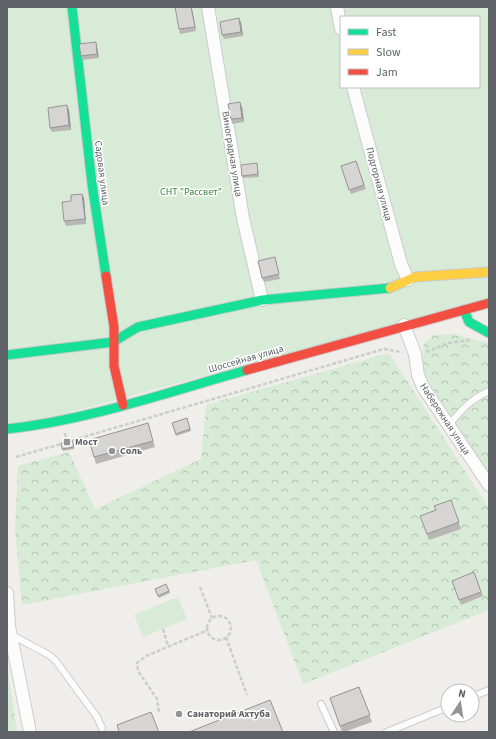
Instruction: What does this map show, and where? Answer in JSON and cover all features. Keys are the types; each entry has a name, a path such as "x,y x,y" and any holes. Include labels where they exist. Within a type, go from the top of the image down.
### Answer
{"street":[{"name":"Садовая улица","path":"72,7 92,184 112,312 114,366 124,405"},
{"name":"Виноградная улица","path":"208,7 243,218 262,300"},
{"path":"337,7 340,24"},
{"name":"Подгорная улица","path":"353,88 401,264 408,280"},
{"path":"7,354 113,342 138,327 262,300 374,290 393,287 408,280 422,276 489,272"},
{"name":"Шоссейная улица","path":"7,429 80,417 404,325 489,303"},
{"path":"464,310 469,322 480,329 489,332"},
{"name":"Набережная улица","path":"404,325 415,354 418,375 423,387 489,485"},
{"path":"7,593 12,634 30,732"}],"lane":[{"path":"449,425 462,408 474,398 489,391"},
{"path":"12,634 49,655 56,661 97,716 102,728"},
{"path":"321,704 334,732"},
{"path":"387,732 440,710"}],"path":[{"path":"73,440 384,349 415,354 424,353 448,343 473,340"},
{"path":"16,457 61,444"},
{"path":"200,587 212,618"},
{"path":"223,617 229,621 230,632 226,637 215,638 208,630 208,623 212,618 223,617"},
{"path":"163,629 168,646"},
{"path":"159,712 157,699 138,671 137,663 146,656 208,630"},
{"path":"226,637 247,695"}],"green space":[{"name":"СНТ \"Рассвет\"","path":"7,7 489,7 489,299 46,419 7,424"},
{"path":"454,334 489,343 489,475 431,386 422,368 424,343 434,335"},
{"path":"389,353 489,508 489,610 303,684 256,560 22,605 15,529 18,466 69,452 95,509 201,459 206,405"},
{"path":"178,597 187,619 143,637 134,615"},
{"path":"7,664 17,732 7,732"}],"building":[{"path":"175,7 191,7 195,27 179,29"},
{"path":"239,18 241,32 222,35 220,22"},
{"path":"96,42 97,54 81,56 79,44"},
{"path":"240,102 242,118 231,119 228,104"},
{"path":"67,105 69,125 50,128 48,108"},
{"path":"356,161 364,185 349,190 341,166"},
{"path":"257,163 258,174 242,176 241,165"},
{"path":"82,194 85,219 64,221 62,202 71,201 71,195"},
{"path":"275,257 279,274 262,278 258,261"},
{"path":"187,418 190,429 176,434 172,423"},
{"path":"148,423 153,441 94,457 89,440"},
{"path":"72,440 74,447 62,449 61,443"},
{"path":"451,500 459,522 427,534 420,516 436,510 434,506"},
{"path":"474,572 481,592 459,600 452,581"},
{"path":"166,584 169,591 158,596 155,589"},
{"path":"359,687 370,715 340,726 330,698"},
{"path":"270,700 283,732 189,732"},
{"path":"151,712 159,732 119,732 117,725"}],"traffic: fast":[{"path":"72,7 92,184 106,276"},
{"path":"7,355 113,342 138,327 262,300 390,288"},
{"path":"464,310 469,322 489,333"},
{"path":"7,429 38,425 98,412 247,370"}],"traffic: slow":[{"path":"390,288 415,277 489,272"}],"traffic: jam":[{"path":"106,276 114,327 114,366 123,405"},
{"path":"247,370 489,303"}],"place":[{"name":"Мост","path":"67,442"},
{"name":"Соль","path":"112,451"},
{"name":"Санаторий Ахтуба","path":"179,714"}]}
